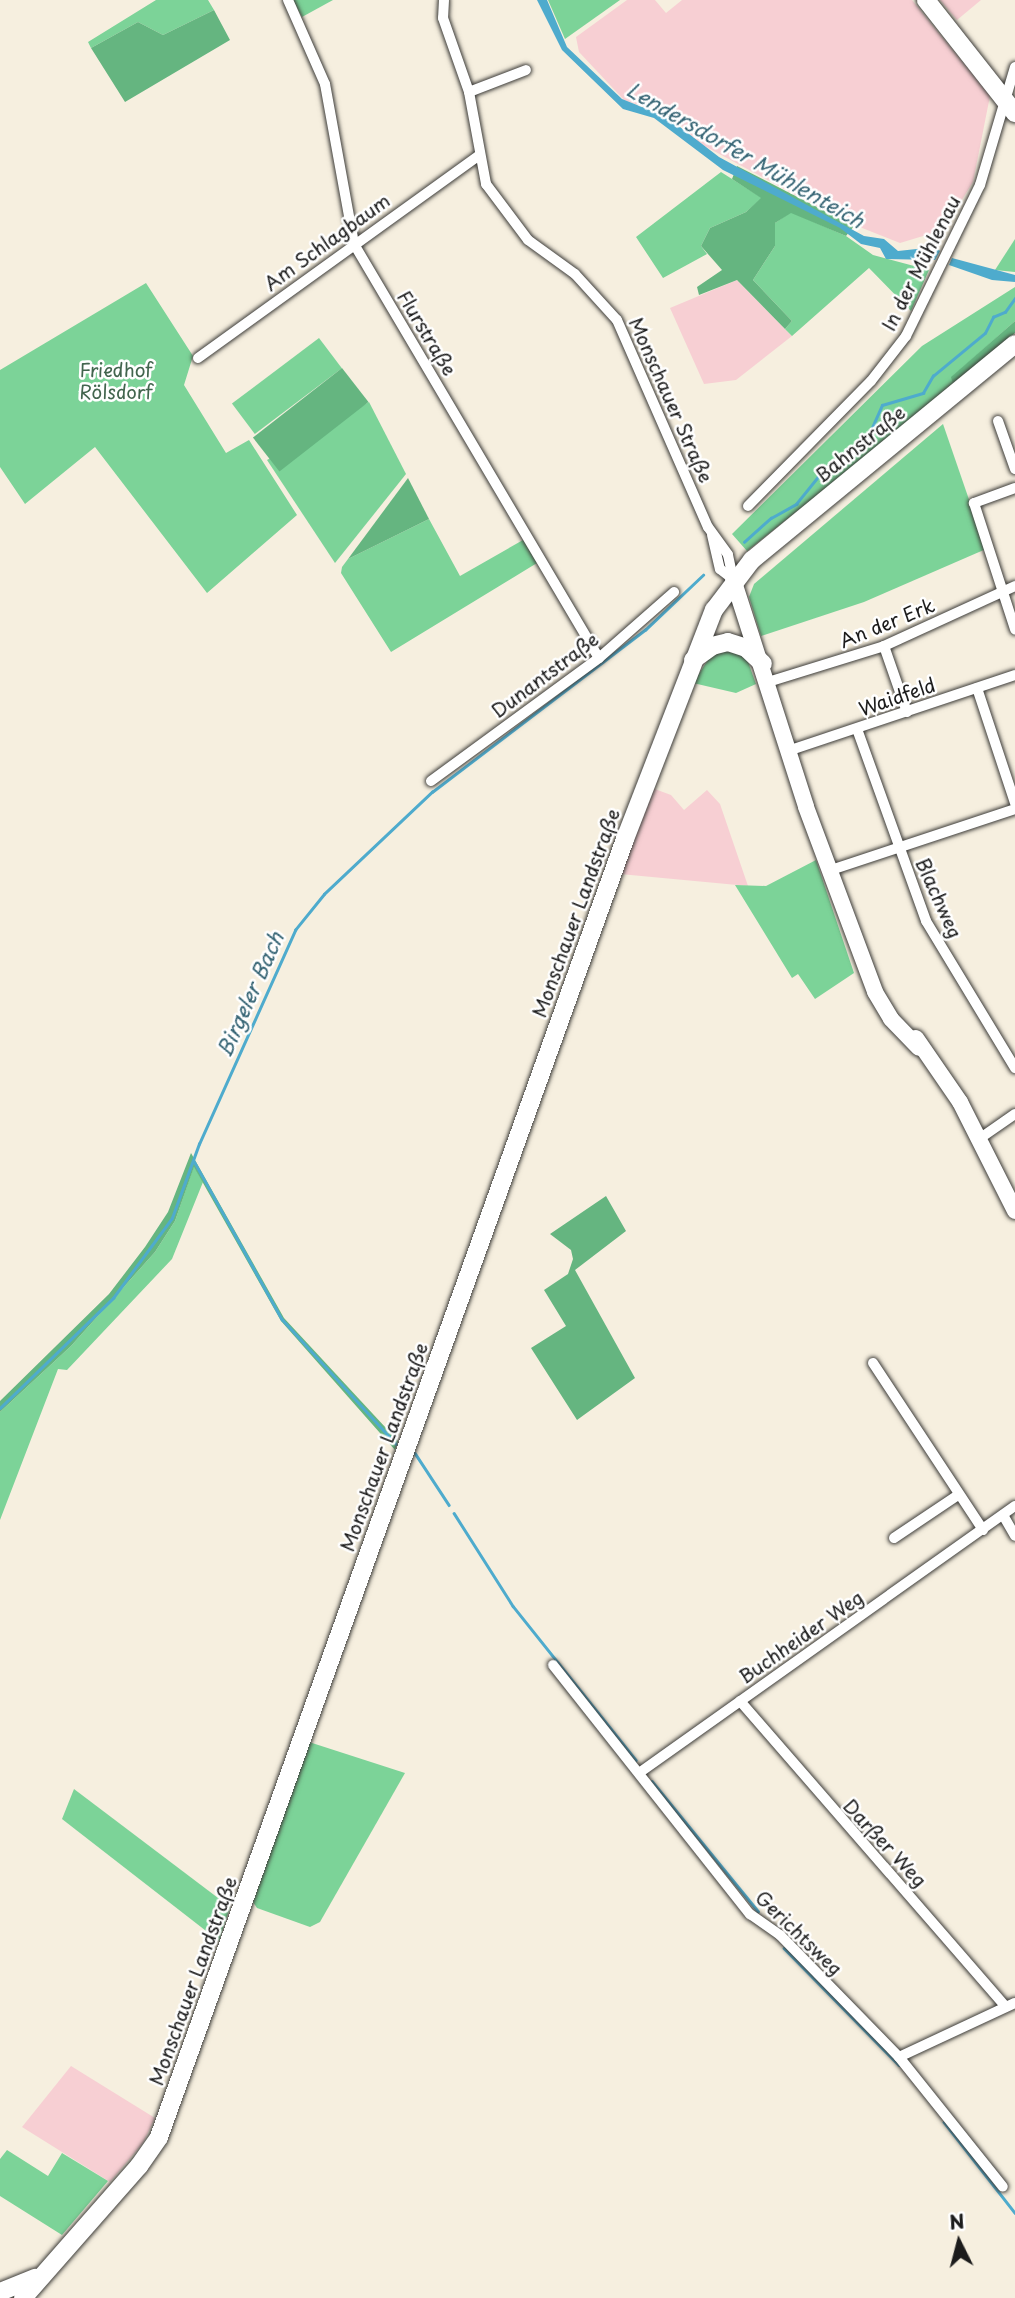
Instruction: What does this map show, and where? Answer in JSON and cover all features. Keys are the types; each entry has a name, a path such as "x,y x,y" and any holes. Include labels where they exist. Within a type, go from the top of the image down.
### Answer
{"main road":[{"path":"926,0 1010,105"},
{"name":"Bahnstraße","path":"733,579 1015,344"},
{"name":"Monschauer Landstraße","path":"23,2298 139,2166 162,2130 693,660 714,610 733,579"},
{"path":"693,660 712,646 728,642 746,648 763,664"},
{"path":"0,2292 41,2275"}],"street":[{"name":"Flurstraße","path":"288,0 325,83 354,244 599,658"},
{"name":"Monschauer Straße","path":"444,0 446,32 469,92 478,156 486,184 516,227 590,288 617,320 712,536 720,569 733,579"},
{"name":"In der Mühlenau","path":"748,506 882,368 906,336 980,185 1010,105 1015,67"},
{"path":"469,92 526,70"},
{"name":"Am Schlagbaum","path":"198,358 478,156"},
{"path":"998,421 1015,469"},
{"path":"1015,488 974,503 1015,629"},
{"path":"733,579 770,686 769,696 801,781 806,807 821,840 875,992 889,1011 919,1041 919,1048 960,1102 1015,1211"},
{"name":"An der Erk","path":"770,686 884,646 1015,586"},
{"name":"Dunantstraße","path":"431,781 599,658 674,592"},
{"path":"884,646 907,712"},
{"name":"Waidfeld","path":"791,750 1015,675"},
{"path":"977,688 1015,803"},
{"name":"Blachweg","path":"858,729 898,849 926,921 1015,1068"},
{"path":"831,870 1015,808"},
{"path":"979,1139 1015,1114"},
{"path":"873,1363 983,1530"},
{"path":"894,1538 958,1494"},
{"name":"Buchheider Weg","path":"639,1773 1015,1506"},
{"path":"1003,1515 1015,1536"},
{"name":"Gerichtsweg","path":"553,1665 750,1913 780,1935 900,2057 1003,2187"},
{"name":"Darßer Weg","path":"740,1701 1011,2005"},
{"path":"900,2057 1011,2005"}],"shaded area":[{"path":"627,0 655,0 666,13 682,0 912,0 990,96 973,182 943,230 900,243 842,220 699,143 671,116 624,100 579,52 576,37"},
{"path":"940,0 981,0 957,20"},
{"path":"737,280 792,336 736,380 704,384 670,308"},
{"path":"652,788 671,795 684,810 707,790 720,804 748,886 620,874"},
{"path":"71,2066 155,2118 143,2143 110,2182 22,2127"}],"green space":[{"path":"156,0 208,0 214,10 163,35 138,22 91,48 88,42"},
{"path":"293,0 333,0 302,17"},
{"path":"548,0 620,0 565,39"},
{"path":"214,10 230,40 125,102 91,48 138,22 163,35"},
{"path":"737,166 854,226 846,236 791,213 775,223 775,246 753,280 792,321 785,329 737,280 699,295 697,287 722,270 701,246 710,228 746,212 761,198 732,179"},
{"path":"721,172 762,198 746,212 710,228 701,246 707,254 663,278 636,237"},
{"path":"791,212 846,236 873,255 929,270 911,311 869,268 792,336 785,329 792,321 753,280 775,246 775,223"},
{"path":"1015,239 1015,272 995,270"},
{"name":"Friedhof Rölsdorf","path":"146,283 193,356 184,385 226,453 249,440 297,515 207,593 95,447 25,504 0,467 0,370"},
{"path":"1015,287 1015,321 952,377 954,387 747,551 732,534 922,346"},
{"path":"1015,321 1015,333 954,387 951,377"},
{"path":"319,338 342,368 255,434 232,404"},
{"path":"342,368 368,402 279,471 253,438"},
{"path":"369,402 406,474 335,563 267,460"},
{"path":"943,424 986,549 864,602 761,636 749,597 754,584"},
{"path":"408,478 429,519 348,559"},
{"path":"429,519 460,576 523,540 537,563 391,652 341,573 342,567 348,559"},
{"path":"732,648 747,659 756,684 736,693 693,683 713,652"},
{"path":"816,860 854,973 815,999 798,974 792,978 735,885 766,886"},
{"path":"191,1153 284,1318 398,1441 395,1450 281,1321 194,1167 175,1221 155,1252 71,1346 0,1412 0,1401 109,1294 145,1247 168,1212"},
{"path":"194,1166 203,1182 172,1259 67,1370 58,1369 0,1520 0,1412 71,1346 155,1252 175,1221"},
{"path":"606,1196 626,1231 575,1270 635,1378 577,1420 531,1348 566,1326 544,1290 568,1274 573,1259 571,1250 550,1234"},
{"path":"309,1742 405,1773 320,1922 310,1927 257,1908 253,1902"},
{"path":"74,1789 230,1907 219,1941 62,1819"},
{"path":"7,2150 48,2176 62,2153 108,2181 62,2235 0,2196 0,2159"}],"water":[{"path":"537,0 547,0 567,47 622,99 667,117 719,157 864,236 884,239 898,251 935,247 940,251 935,260 886,259 880,248 861,244 840,228 723,170 654,118 623,109 562,50"},
{"path":"952,258 1015,275 1015,282 992,280 949,265"}],"waterway":[{"name":"Birgeler Bach","path":"744,542 771,518 796,504 818,477 862,450 882,405 923,393 933,376 985,333 993,317 1005,312 1015,298"},
{"name":"Birgeler Bach","path":"0,1408 113,1298 172,1218 199,1144 295,930 324,894 432,792 645,630 703,575"},
{"path":"194,1161 282,1319 396,1444"},
{"path":"415,1453 449,1505"},
{"path":"454,1513 513,1606 636,1760"},
{"path":"652,1781 758,1911"},
{"path":"784,1948 899,2065"},
{"path":"944,2122 1015,2213"}],"water label":[{"name":"Lendersdorfer Mühlenteich","path":"746,154"}]}
